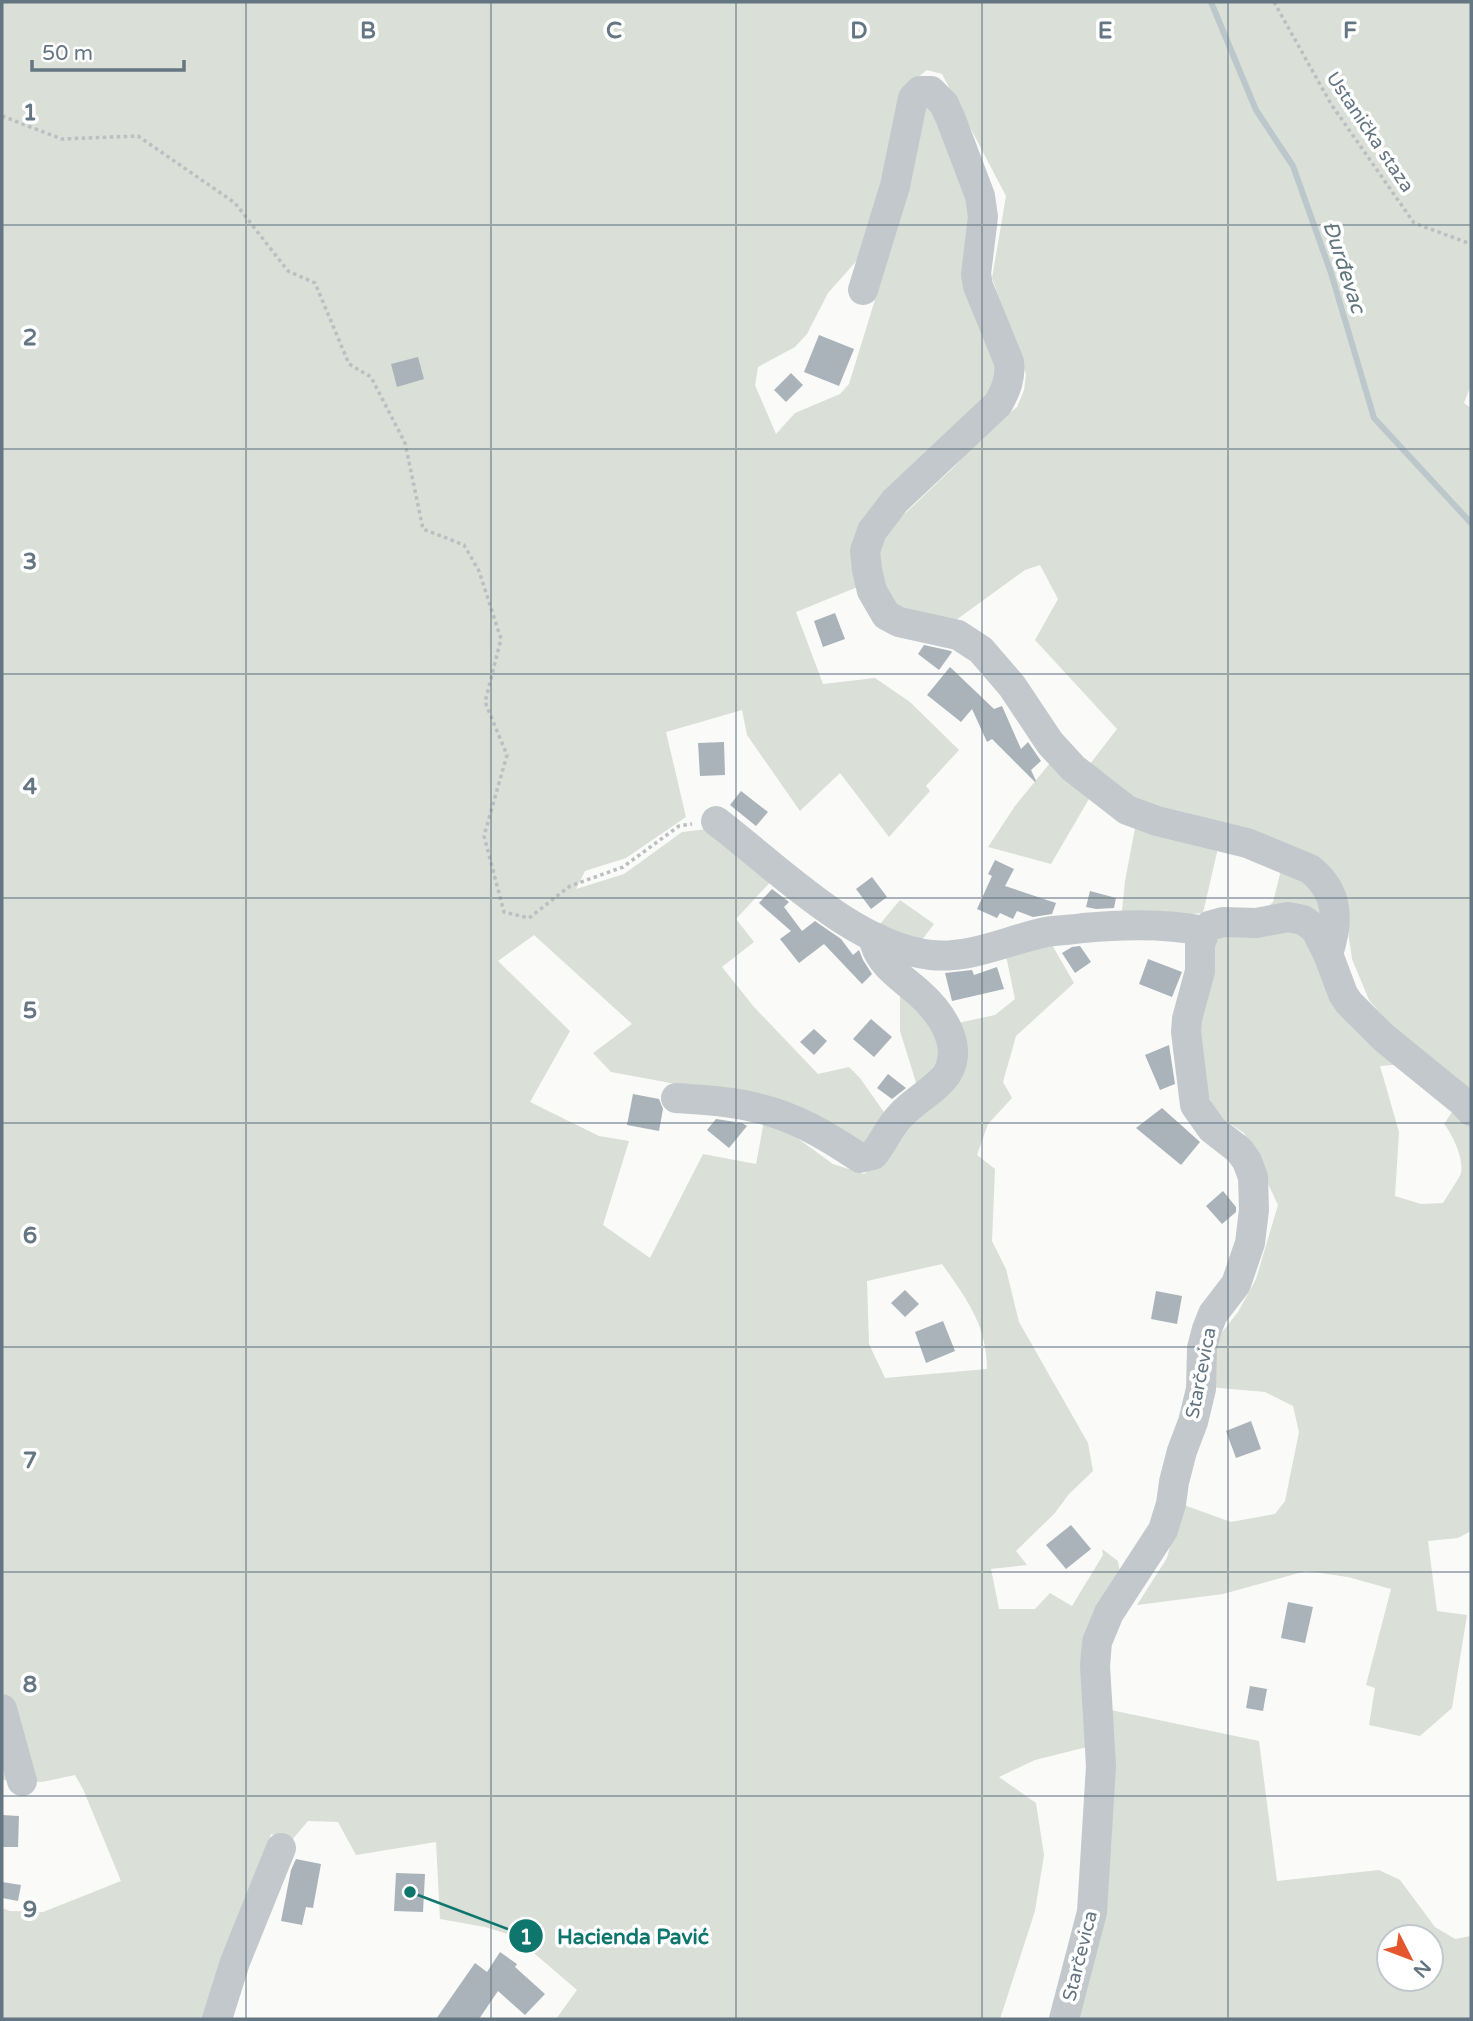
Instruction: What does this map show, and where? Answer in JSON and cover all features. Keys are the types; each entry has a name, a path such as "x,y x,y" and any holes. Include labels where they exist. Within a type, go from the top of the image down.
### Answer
{"street":[{"path":"863,290 895,186 913,98 920,91 931,91 944,104 980,196 983,217 976,274 982,301 1009,362 1010,372 1008,384 998,404 895,501 872,531 865,551 872,591 887,615 899,622 958,635 981,650 1012,686 1050,743 1073,768 1127,810 1157,821 1247,843 1310,869 1326,885 1334,904 1335,934 1328,954"},
{"path":"716,821 830,912 877,938 929,955 948,956 980,950 1046,932 1125,924 1177,925 1205,931 1213,924 1223,922 1256,923 1296,918 1316,930 1343,994 1357,1012 1471,1111"},
{"name":"Starčevica","path":"1064,2019 1092,1912 1101,1766 1095,1666 1097,1642 1109,1613 1163,1530 1182,1451 1201,1389 1202,1348 1207,1329 1213,1314 1236,1284 1250,1243 1253,1177 1247,1161 1239,1150 1212,1129 1195,1105 1186,1032 1200,971 1200,944 1205,931"},
{"path":"676,1098 757,1108 804,1124 860,1158 873,1155 898,1118 942,1080 954,1055 949,1033 936,1010 880,956 875,944 877,938"},
{"path":"2,1709 22,1781"},
{"path":"217,2019 235,1962 281,1848"}],"path":[{"name":"Ustanička staza","path":"1274,2 1331,104 1414,223 1471,244"},
{"path":"2,116 62,139 138,136 235,203 288,271 315,283 349,364 371,377 405,443 423,529 464,545 479,571 501,639 485,702 507,755 484,836 504,912 529,918 570,886 624,867 679,826 716,821"}],"shaded area":[{"path":"2,2 1471,2 1471,385 1464,403 1471,408 1471,1093 1456,1077 1400,1036 1369,1000 1352,959 1344,903 1325,872 1275,844 1154,809 1126,795 1090,764 1117,729 1035,640 1058,599 1040,565 1025,570 956,620 912,614 898,607 879,578 877,562 882,541 894,524 956,465 982,435 1017,407 1024,390 1026,375 992,278 1006,196 942,74 927,70 904,88 868,248 828,293 807,334 795,347 758,367 755,385 776,434 795,413 840,394 849,384 889,254 924,105 930,100 940,116 974,211 967,282 996,358 1000,378 991,404 922,458 880,504 865,531 858,552 860,586 796,612 823,684 875,678 910,702 959,750 926,786 930,791 889,837 840,773 800,811 747,735 742,710 666,732 686,817 626,858 585,871 576,889 624,874 682,832 716,828 775,877 736,919 754,942 722,967 754,1007 818,1074 849,1067 886,1115 868,1145 860,1147 808,1113 768,1101 611,1072 593,1053 632,1024 534,935 498,961 570,1031 530,1102 599,1136 629,1141 603,1225 650,1258 703,1154 756,1164 764,1121 793,1135 833,1164 864,1174 879,1161 901,1128 958,1074 964,1050 953,1024 995,1015 1015,999 1005,951 1048,938 1074,983 1016,1036 1003,1082 1012,1098 988,1124 977,1155 995,1169 992,1241 1006,1269 1019,1322 1088,1443 1093,1471 1016,1551 1027,1565 991,1569 999,1609 1035,1609 1050,1593 1072,1606 1103,1555 1102,1549 1118,1561 1120,1573 1100,1604 1091,1626 1085,1685 1091,1746 1035,1760 999,1777 1036,1803 1044,1855 1035,1911 1000,2019 556,2019 577,1990 514,1936 485,1927 440,1919 436,1842 356,1855 338,1822 308,1821 291,1841 271,1834 204,2019 2,2019 2,1908 10,1911 43,1912 121,1881 75,1775 42,1782 2,1780","holes":["942,1264 967,1301 979,1325 987,1369 885,1378 869,1344 867,1281"]},
{"path":"1055,757 1093,792 1051,864 988,847 1015,806"},
{"path":"1136,823 1218,848 1203,913 1121,920"},
{"path":"1282,866 1309,879 1327,917 1261,913 1273,902"},
{"path":"900,900 934,924 922,940 876,929"},
{"path":"1298,930 1405,1064 1380,1066 1399,1132 1395,1196 1421,1204 1443,1203 1462,1167 1457,1147 1444,1124 1456,1106 1471,1127 1471,1531 1458,1538 1428,1541 1437,1611 1467,1615 1452,1708 1420,1736 1369,1725 1375,1688 1366,1685 1391,1589 1348,1577 1306,1571 1223,1594 1137,1605 1167,1558 1181,1504 1231,1522 1275,1514 1285,1501 1299,1432 1293,1406 1265,1392 1209,1387 1211,1346 1238,1312 1256,1279 1278,1205 1244,1133 1217,1115 1209,1098 1198,1057 1196,1027 1213,942 1230,932"},
{"path":"900,986 947,1046 918,1089 900,1031"},
{"path":"1106,1709 1259,1741 1277,1881 1379,1870 1400,1880 1432,1923 1375,1923 1375,1993 1445,1993 1445,1933 1455,1939 1471,1936 1471,2019 1076,2019"}],"building":[{"path":"819,335 854,349 839,386 804,372"},
{"path":"418,357 424,379 397,387 391,364"},
{"path":"791,373 803,385 786,402 774,390"},
{"path":"835,613 845,639 823,647 814,621"},
{"path":"924,645 952,652 939,670 918,654"},
{"path":"950,667 994,709 1002,706 1021,749 1028,742 1041,761 1031,770 1035,782 992,739 987,742 972,709 961,722 927,695"},
{"path":"724,742 725,775 700,776 698,743"},
{"path":"741,791 768,812 756,826 730,805"},
{"path":"995,860 1014,869 1005,886 1056,903 1052,914 1033,917 1017,911 1013,919 1000,913 997,918 977,909 992,876 988,874"},
{"path":"872,877 887,897 871,909 856,889"},
{"path":"772,889 789,902 784,907 802,931 815,921 841,939 853,955 859,950 872,974 862,984 824,944 799,963 780,939 791,931 759,903"},
{"path":"1090,891 1116,898 1114,908 1086,907"},
{"path":"1080,946 1091,962 1075,973 1062,953"},
{"path":"1148,959 1182,972 1172,997 1139,984"},
{"path":"997,967 1004,989 952,1001 945,973 972,970 974,975"},
{"path":"871,1019 892,1037 874,1057 853,1039"},
{"path":"814,1029 827,1041 814,1055 800,1042"},
{"path":"1169,1045 1175,1084 1160,1090 1145,1055"},
{"path":"888,1074 906,1088 892,1099 877,1088"},
{"path":"633,1094 659,1099 663,1109 659,1131 627,1125"},
{"path":"1162,1108 1200,1142 1181,1165 1136,1128"},
{"path":"716,1119 747,1126 729,1148 707,1130"},
{"path":"1223,1191 1236,1207 1236,1212 1222,1224 1206,1206"},
{"path":"905,1290 919,1304 905,1317 891,1303"},
{"path":"1156,1291 1182,1296 1177,1324 1151,1319"},
{"path":"943,1321 955,1351 926,1363 915,1332"},
{"path":"1251,1421 1261,1449 1236,1458 1226,1431"},
{"path":"1071,1525 1091,1549 1066,1569 1046,1545"},
{"path":"1288,1602 1313,1607 1305,1643 1281,1638"},
{"path":"1250,1686 1267,1689 1263,1711 1246,1708"},
{"path":"2,1815 19,1816 18,1847 2,1847"},
{"path":"296,1859 321,1864 313,1908 306,1907 302,1925 281,1921 291,1870"},
{"path":"396,1873 425,1874 423,1912 394,1911"},
{"path":"2,1882 21,1885 18,1901 2,1898"},
{"path":"500,1952 517,1964 515,1967 545,1994 525,2015 498,1991 479,2019 436,2019 475,1963 487,1972"}],"waterway":[{"name":"Đurđevac","path":"1211,2 1256,110 1293,166 1331,273 1374,418 1471,523"}],"place":[{"name":"Hacienda Pavić","path":"410,1892"}]}
